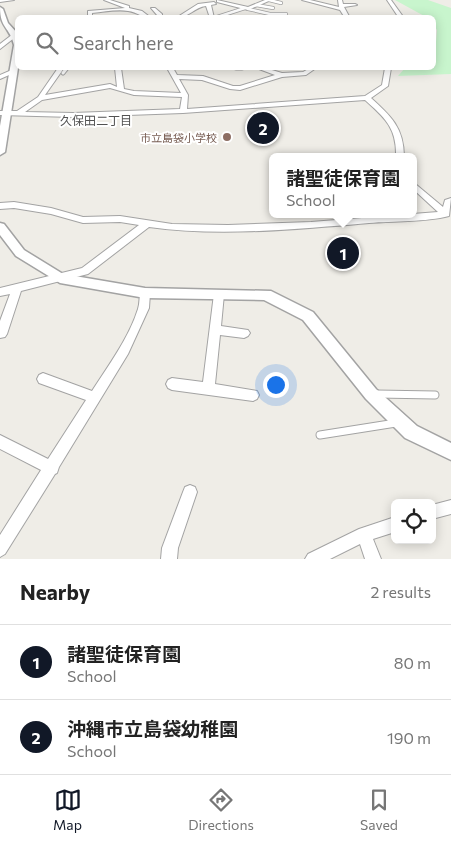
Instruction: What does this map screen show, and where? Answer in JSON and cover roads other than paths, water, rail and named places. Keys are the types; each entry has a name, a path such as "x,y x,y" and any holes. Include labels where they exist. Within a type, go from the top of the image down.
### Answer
{"street":[{"path":"0,1 12,0"},
{"path":"106,0 144,15"},
{"path":"183,15 200,5 220,1 247,8 269,0"},
{"path":"389,0 400,15"},
{"path":"304,2 355,6"},
{"path":"208,4 212,15"},
{"path":"0,9 2,21 15,34"},
{"path":"90,15 90,12 95,11 127,9"},
{"path":"153,9 160,14 159,15"},
{"path":"0,47 15,36"},
{"path":"0,77 15,67"},
{"path":"0,152 3,113 15,70"},
{"path":"18,114 40,98 62,70"},
{"path":"118,70 121,90"},
{"path":"171,70 185,95 183,111"},
{"path":"270,70 281,75"},
{"path":"176,77 203,78 232,88 240,88 281,75 304,74 309,70"},
{"path":"3,113 73,115 183,111 367,98 386,86 388,70"},
{"path":"40,98 121,90 134,93 185,95"},
{"path":"367,98 388,116 396,127 400,153"},
{"path":"417,189 446,214"},
{"path":"446,214 448,202 451,200"},
{"path":"0,206 14,205 51,211 83,220 120,219 172,227 228,228 311,225 397,218"},
{"path":"417,216 446,214"},
{"path":"0,292 85,270 146,224"},
{"path":"0,227 20,253 60,278 144,293 266,295 308,316 372,394 411,432 451,452"},
{"path":"1,334 17,288"},
{"path":"0,549 124,350 144,308 144,293"},
{"path":"208,389 219,294"},
{"path":"215,330 244,333"},
{"path":"43,379 94,398"},
{"path":"172,384 253,395"},
{"path":"0,442 52,468"},
{"path":"169,559 170,548 190,492"},
{"path":"436,511 451,507"},
{"path":"313,559 364,534 391,525"},
{"path":"364,534 373,559"}],"lane":[{"path":"269,0 281,3"},
{"path":"256,5 273,8"},
{"path":"223,15 247,8 270,14 286,14"},
{"path":"372,394 435,395"},
{"path":"320,436 402,422"}],"place":[{"name":"沖縄市立島袋幼稚園","path":"263,128"},
{"name":"市立島袋小学校","path":"227,137"},
{"name":"諸聖徒保育園","path":"343,253"}],"district":[{"name":"久保田二丁目","path":"96,120"}]}
